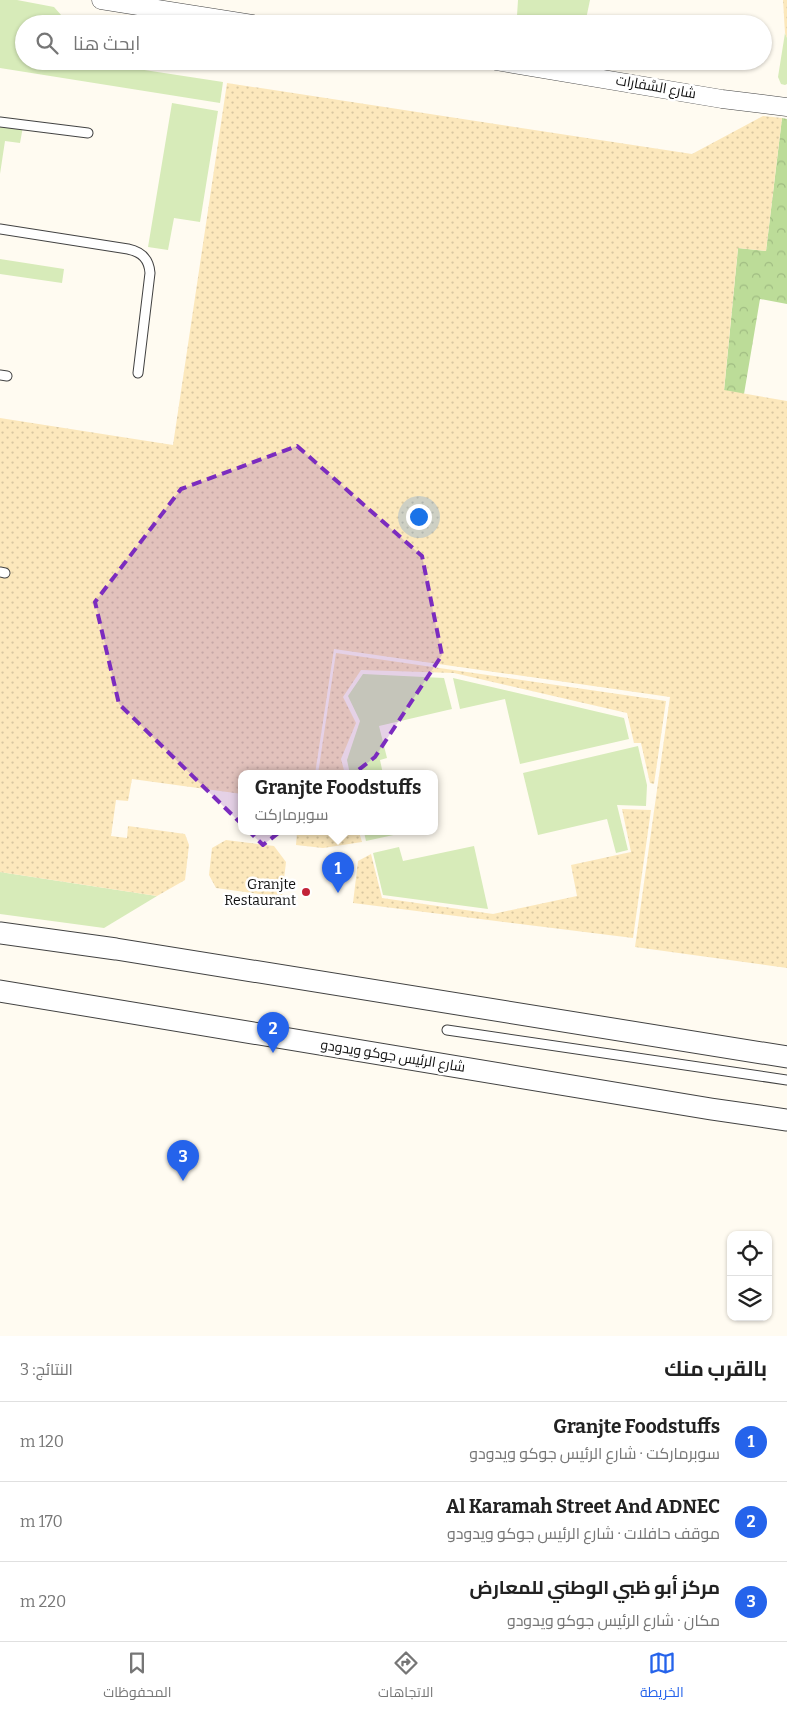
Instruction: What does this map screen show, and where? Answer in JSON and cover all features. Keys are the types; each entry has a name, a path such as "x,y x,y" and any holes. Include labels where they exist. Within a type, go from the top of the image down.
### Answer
{"street":[{"path":"101,0 195,15"},
{"name":"شارع السَّفارات","path":"550,70 722,99 787,107"},
{"path":"0,933 116,949 787,1057"},
{"name":"شارع الرئيس جوكو ويدودو","path":"0,991 786,1120"}],"lane":[{"path":"0,122 88,133"},
{"path":"0,229 134,250 144,257 148,262 150,273 138,373"},
{"path":"447,1030 787,1080"}],"highlighted area":[{"path":"297,446 422,556 442,655 375,757 263,845 119,704 95,602 181,489"}],"green space":[{"path":"0,0 17,0 54,7 61,15 15,15 15,70 144,70 223,82 220,103 0,68"},
{"path":"518,0 590,0 587,15 517,15"},
{"path":"785,33 787,38 787,84 785,85 781,84 778,77"},
{"path":"172,103 218,111 200,222 174,218 168,250 148,247"},
{"path":"0,118 24,121 20,143 5,141 0,174"},
{"path":"782,118 787,119 787,304 760,299 744,394 724,391 738,248 766,251"},
{"path":"0,259 64,269 62,283 0,274"},
{"path":"363,674 444,678 452,709 379,726 387,758 380,760 382,770 349,770 347,760 360,721 348,696"},
{"path":"453,678 624,718 629,739 520,764 505,699 460,709"},
{"path":"638,746 647,785 646,806 617,805 628,850 616,853 607,819 538,835 523,773"},
{"path":"365,835 393,835 366,841"},
{"path":"474,846 488,909 383,895 373,853 399,847 403,861"},
{"path":"0,872 157,896 104,928 0,914"}],"sand":[{"path":"783,0 787,0 787,38 785,33"},
{"path":"227,83 692,154 763,116 782,118 766,251 738,248 724,390 787,401 787,968 635,947 670,697 334,649 316,770 238,770 238,793 132,779 128,801 116,800 111,836 127,838 128,826 185,834 189,845 185,880 157,896 0,872 0,418 173,445"},
{"path":"336,653 666,701 654,784 650,783 641,743 634,743 627,713 454,673 361,670 343,697 356,723 341,759 344,770 319,770"},
{"path":"622,809 651,810 633,938 353,903 358,861 371,854 382,898 493,914 577,896 571,865 631,852"},
{"path":"297,835 360,835 362,842 323,848 296,845"},
{"path":"226,840 274,846 286,862 282,897 216,888 209,875 212,848"}],"place":[{"name":"Granjte Restaurant","path":"306,892"},
{"name":"Granjte Foodstuffs","path":"338,893"},
{"name":"Al Karamah Street And ADNEC","path":"273,1053"},
{"name":"مركز أبو ظبي الوطني للمعارض","path":"183,1181"}]}
